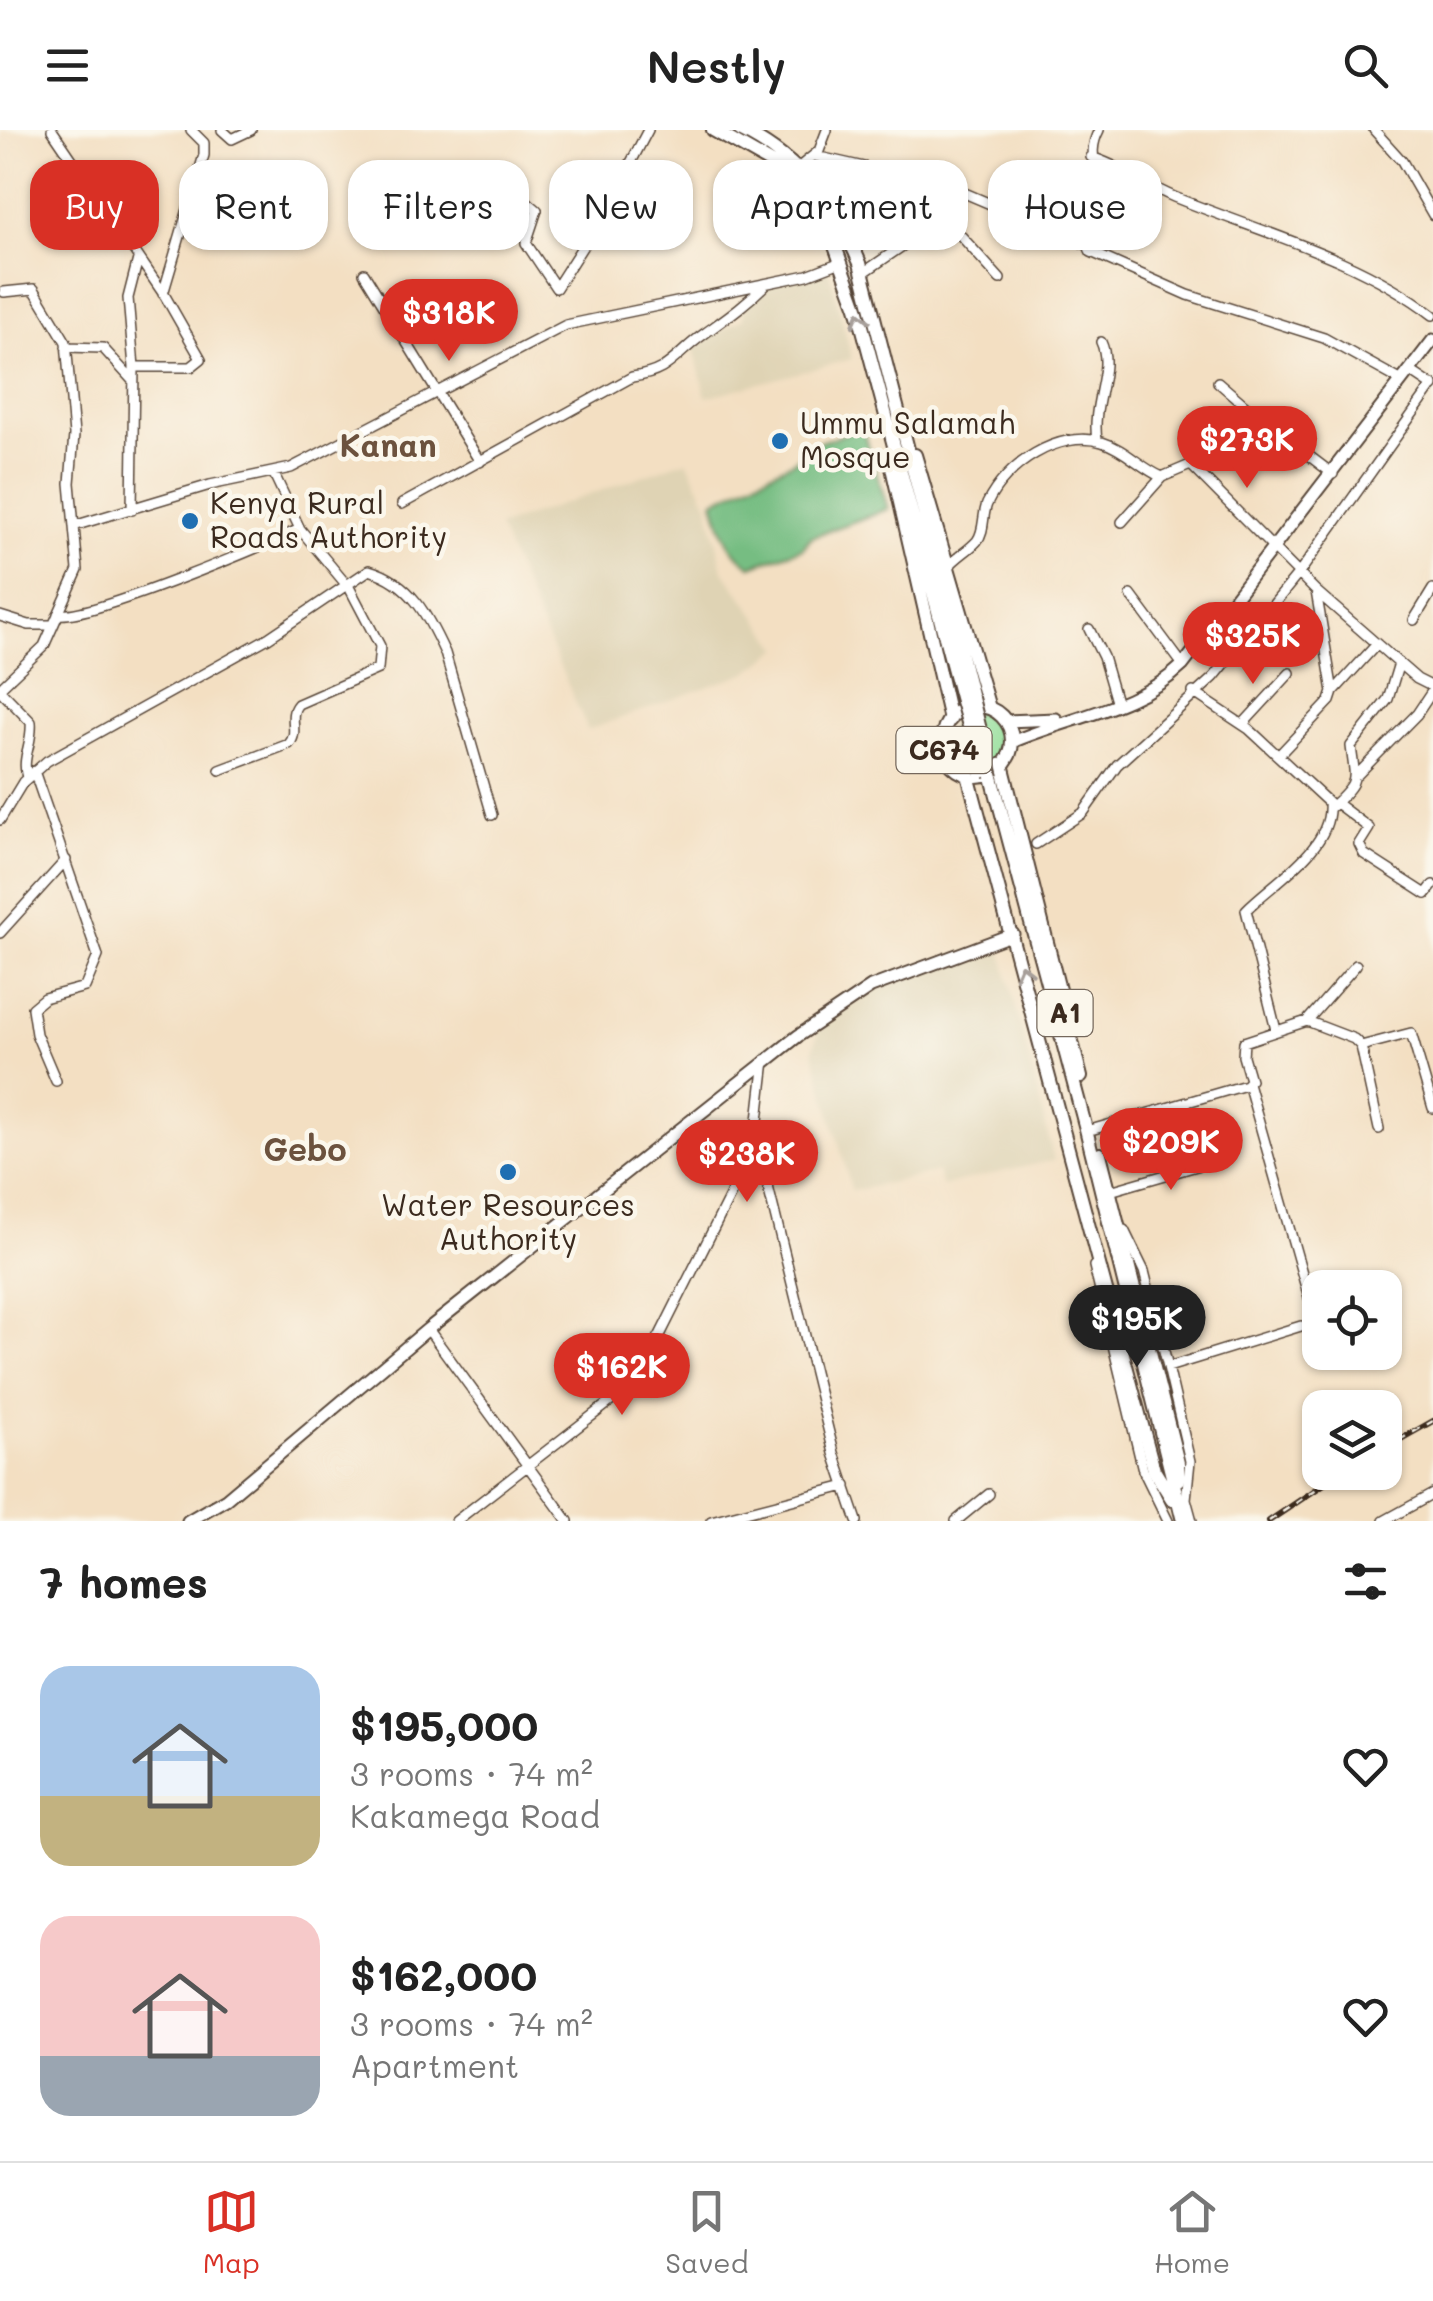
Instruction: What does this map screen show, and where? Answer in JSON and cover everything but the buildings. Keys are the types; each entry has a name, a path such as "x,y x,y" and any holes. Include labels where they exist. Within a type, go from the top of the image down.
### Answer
{"highway":[{"name":"A1","path":"713,130 778,167 796,184 832,238 841,262 899,444 992,777 1175,1498"},
{"name":"A1","path":"740,130 786,160"},
{"name":"A1","path":"853,250 863,273 899,444 1181,1521"},
{"name":"A1","path":"899,444 922,474 989,708"},
{"name":"A1","path":"899,444 892,476 950,720"},
{"name":"C674","path":"968,708 989,708 1006,721 1012,742 1002,764 987,774 968,774 956,768 944,751 950,720 968,708"},
{"name":"A1","path":"1002,764 1178,1464 1175,1498"},
{"name":"A1","path":"968,774 1014,934 1154,1470 1175,1498"}],"main road":[{"name":"C674","path":"1012,742 1156,688 1184,665 1433,340"},
{"name":"C674","path":"1006,721 1066,719"},
{"path":"188,1521 226,1499 428,1329 765,1061 871,987 1014,934"}],"street":[{"path":"52,130 163,294 201,359 191,366 134,367"},
{"path":"163,294 204,155 204,143 191,130"},
{"path":"222,130 232,139 250,130"},
{"path":"529,248 556,288 607,208 648,130"},
{"path":"809,160 827,130"},
{"path":"1100,130 1090,158 1248,228 1282,237 1371,278 1433,315"},
{"path":"1374,130 1402,162 1433,215"},
{"path":"815,156 948,186 988,203"},
{"path":"529,203 537,210 529,234"},
{"path":"863,273 939,220 952,226 1000,278"},
{"path":"1036,844 1083,814 1117,765 1193,692 1214,677 1300,572 1433,386 1324,338 1188,295 1091,250"},
{"path":"132,510 134,367 128,298 138,258"},
{"path":"76,526 210,485 274,474 579,321 768,283 841,262"},
{"path":"364,272 480,462"},
{"path":"402,504 632,377 650,376 676,361 692,342 731,319 768,283"},
{"path":"4,292 20,287 36,290 62,330 74,444 70,483 77,577 44,646 0,689 31,722 31,738 23,755 66,860 98,956 86,988 44,998 32,1008 36,1034 56,1080"},
{"path":"1097,440 1094,406 1108,362 1101,342"},
{"path":"66,347 103,348 134,382"},
{"path":"1218,382 1333,474"},
{"path":"1122,522 1162,477 1242,443 1263,421"},
{"path":"948,567 962,550 979,539 988,503 1012,471 1045,449 1097,440 1162,477"},
{"path":"1191,465 1276,546 1316,591 1399,664 1433,688 1417,714 1333,805 1328,820 1302,858 1246,910 1276,1030"},
{"path":"220,770 289,744 293,740 292,714 298,704 378,670 380,646 347,585 300,529 274,474"},
{"path":"58,614 68,615 122,598 300,529"},
{"path":"0,820 31,774 268,638 370,570 386,575 420,605 445,653 492,815"},
{"path":"1414,620 1433,589"},
{"path":"1316,591 1333,692"},
{"path":"1131,594 1184,665"},
{"path":"0,616 28,626 52,625"},
{"path":"1089,628 1117,705"},
{"path":"1279,755 1378,644"},
{"path":"1357,776 1351,746 1388,699 1399,664"},
{"path":"1243,724 1290,673"},
{"path":"1193,692 1243,724 1333,805 1369,828 1359,844 1364,854 1426,894 1433,884"},
{"path":"0,933 66,860"},
{"path":"1302,1271 1248,1084 1244,1042 1307,1020 1356,965"},
{"path":"1307,1020 1354,1038 1361,1046 1379,1129"},
{"path":"1361,1046 1411,1033 1433,1108"},
{"path":"765,1061 756,1138 834,1454 857,1521"},
{"path":"1094,1129 1248,1084"},
{"path":"456,1521 637,1382 731,1194 744,1145 756,1138"},
{"path":"1110,1191 1220,1159"},
{"path":"1116,1214 1144,1271 1190,1461 1186,1499 1192,1521"},
{"path":"1089,1221 1096,1287 1142,1470 1168,1521"},
{"path":"1168,1368 1301,1326"},
{"path":"428,1329 568,1521"},
{"path":"711,1521 846,1486"},
{"path":"956,1521 989,1494"},
{"path":"1384,1521 1433,1494"}],"shaded area":[{"path":"829,270 852,359 706,397 693,346 744,318 743,311 771,285"},
{"path":"687,460 708,504 723,570 780,648 748,672 588,730 498,527"},
{"path":"989,946 1002,952 1054,1160 942,1186 937,1172 852,1191 813,1051 819,1026 875,990"}],"green space":[{"path":"863,428 888,509 811,537 803,548 751,566 736,553 726,538 714,501 794,461 810,445"},
{"path":"978,711 998,720 1007,740 998,760 978,769 958,760 949,740 958,720"}],"railway":[{"path":"1402,1438 1433,1421"},
{"path":"1269,1521 1315,1490"}],"place":[{"name":"Ummu Salamah Mosque","path":"780,441"},
{"name":"Kenya Rural Roads Authority","path":"190,521"},
{"name":"Water Resources Authority","path":"508,1172"}],"district":[{"name":"Kanan","path":"388,446"},
{"name":"Gebo","path":"305,1150"}]}
